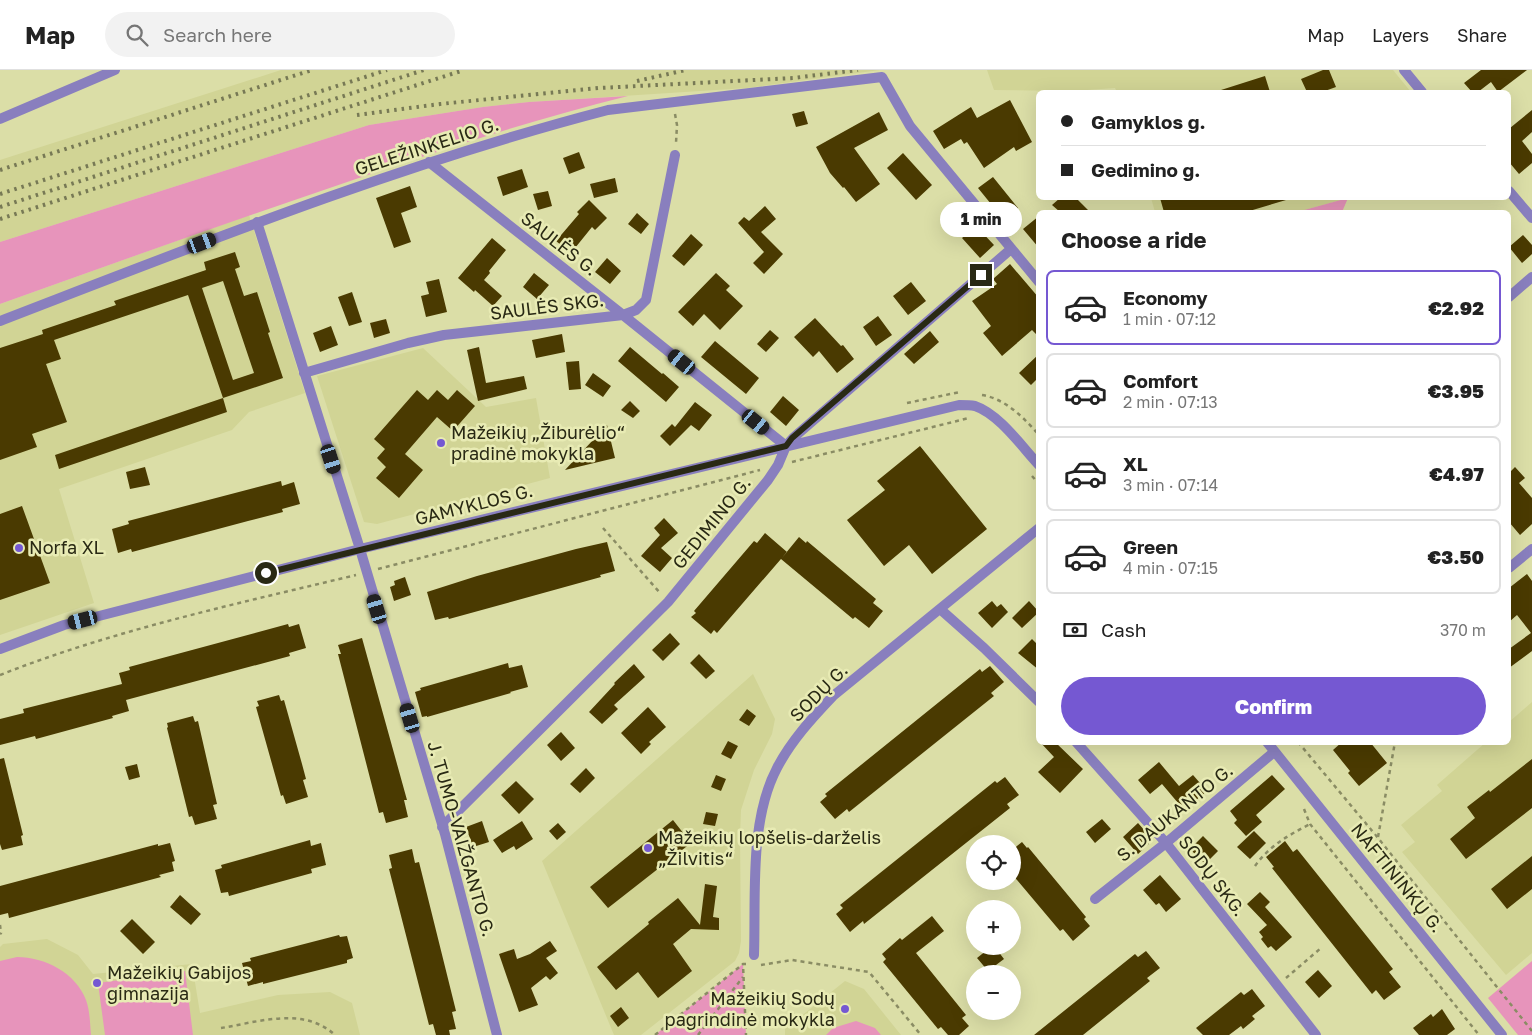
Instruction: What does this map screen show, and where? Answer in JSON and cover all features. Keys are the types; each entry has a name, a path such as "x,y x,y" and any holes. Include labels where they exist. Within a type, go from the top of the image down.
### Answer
{"street":[{"path":"0,120 115,70"},
{"path":"1404,70 1420,90"},
{"name":"GELEŽINKELIO G.","path":"0,321 257,222 429,162 608,110 882,77 910,126 1011,249"},
{"name":"SAULĖS SKG.","path":"304,373 408,343 444,335 623,315 636,310 646,300 675,155"},
{"name":"SAULĖS G.","path":"429,162 786,446"},
{"path":"1511,193 1532,218"},
{"name":"J. TUMO-VAIŽGANTO G.","path":"257,222 360,549 442,827 497,1035"},
{"path":"1011,249 1036,278"},
{"name":"GEDIMINO G.","path":"442,827 668,602 778,466 786,446 792,438 1011,249"},
{"path":"1511,295 1532,277"},
{"name":"GAMYKLOS G.","path":"0,649 64,625 360,549 959,405 974,406 989,414 1004,426 1036,462"},
{"name":"SODŲ G.","path":"753,960 757,840 760,814 777,768 812,718 833,696 1036,530"},
{"path":"1511,566 1532,549"},
{"path":"940,609 984,648 1036,699"},
{"name":"SODŲ SKG.","path":"1079,745 1166,843 1316,1035"},
{"name":"NAFTININKŲ G.","path":"1269,745 1502,1035"},
{"name":"S. DAUKANTO G.","path":"1095,899 1166,843 1274,752"}],"path":[{"path":"675,155 677,125"},
{"path":"0,675 55,654 141,628 970,418 976,422"},
{"path":"1027,469 1036,480"},
{"path":"603,528 668,602"},
{"path":"1300,745 1378,838 1532,1031"},
{"path":"1378,838 1394,745"},
{"path":"1301,801 1310,824 1479,1035"},
{"path":"1254,866 1263,854 1285,837 1310,824"},
{"path":"0,925 2,933 0,934"},
{"path":"1277,985 1321,948"},
{"path":"655,1035 743,964 753,960"},
{"path":"743,964 753,960"},
{"path":"761,965 792,960 869,972 921,1035"},
{"path":"743,964 746,1035"},
{"path":"698,1035 744,976"},
{"path":"221,1028 290,1017 321,1024 335,1035"}],"shaded area":[{"path":"281,70 880,70 747,88 529,102 483,107 369,125 0,242 0,160"},
{"path":"987,70 1393,70 1409,90 1116,90 1115,88 1087,90 994,90"},
{"path":"628,96 524,125 421,157 0,304 0,242 369,125 483,107 529,102"},
{"path":"1152,200 1342,200 1304,210 1154,210"},
{"path":"1341,200 1347,200 1343,210 1304,210"},
{"path":"249,215 305,393 249,412 232,430 59,489 94,603 0,635 0,304"},
{"name":"Mažeikių „Žiburėlio“ pradinė mokykla","path":"423,348 486,407 536,398 550,478 377,524 364,522 317,376"},
{"name":"Mažeikių lopšelis-darželis „Žilvitis“","path":"753,674 775,719 772,734 754,770 741,810 741,941 739,953 735,961 641,1035 614,1035 542,861"},
{"path":"1532,702 1532,953 1506,975 1402,852 1415,842 1401,825 1442,791 1437,785 1483,745 1511,745 1511,720"},
{"name":"Mažeikių Gabijos gimnazija","path":"47,939 78,955 93,974 192,964 200,1013 278,995 330,992 352,1003 360,1035 0,1035 0,947 3,944"},
{"path":"17,957 48,963 58,968 75,982 86,1000 91,1035 0,1035 0,961"},
{"path":"1532,961 1532,1035 1518,1035 1488,998"},
{"path":"743,964 746,1035 655,1035"},
{"path":"185,971 193,1035 105,1035 98,983"},
{"name":"Mažeikių Sodų pagrindinė mokykla","path":"845,981 864,989 901,1035 785,1035 785,1029"},
{"path":"856,1021 875,1028 881,1035 826,1035 833,1028"}],"building":[{"path":"1323,70 1329,70 1336,87 1328,90 1306,90 1301,79"},
{"path":"1481,70 1527,70 1501,90 1497,90 1491,82 1481,90 1470,90 1464,83"},
{"path":"1265,76 1269,90 1221,90"},
{"path":"1010,100 1032,142 1016,151 1014,147 984,168 967,142 964,144 961,139 944,149 933,131 971,107 977,118"},
{"path":"1532,110 1532,132 1522,141 1532,154 1532,163 1519,174 1511,164 1511,127"},
{"path":"804,111 808,124 796,127 792,114"},
{"path":"879,112 888,130 854,148 880,184 856,202 830,173 816,147"},
{"path":"579,152 585,168 569,174 563,158"},
{"path":"903,153 932,185 916,200 887,168"},
{"path":"522,169 528,187 503,196 497,177"},
{"path":"993,177 1018,208 1004,220 978,188"},
{"path":"615,178 618,192 594,198 590,184"},
{"path":"410,186 417,207 401,213 411,242 394,248 376,198"},
{"path":"548,191 552,206 538,210 533,194"},
{"path":"589,200 607,218 595,230 592,227 571,253 556,241 579,214 577,212"},
{"path":"1058,200 1078,200 1088,210 1058,210 1052,205"},
{"path":"1161,200 1286,200 1253,210 1163,210"},
{"path":"765,206 776,219 761,232 783,254 764,274 753,263 764,252 738,223 744,217 749,221"},
{"path":"637,213 649,224 641,234 628,224"},
{"path":"1036,218 1036,244 1023,229"},
{"path":"976,226 994,245 980,258 962,238"},
{"path":"691,234 703,245 684,266 672,256"},
{"path":"1523,235 1532,245 1532,254 1522,263 1511,249 1511,245"},
{"path":"492,238 506,250 484,280 502,296 493,306 458,278"},
{"path":"235,252 240,267 235,269 244,296 257,292 283,378 223,398 188,295 54,340 61,359 46,364 67,422 32,434 37,447 0,460 0,348 43,334 42,330 116,305 114,301 206,270 204,262","holes":["223,281 254,373 233,380 202,288"]},
{"path":"607,258 621,271 610,284 595,272"},
{"path":"1010,264 1036,294 1036,334 1032,330 1002,356 983,333 991,326 972,301 997,284 993,279"},
{"path":"534,273 549,285 537,299 523,287"},
{"path":"716,273 730,286 726,290 743,306 720,330 704,314 693,326 678,312"},
{"path":"439,279 447,312 426,317 421,296 429,294 426,282"},
{"path":"911,282 926,301 908,315 893,296"},
{"path":"352,292 362,322 349,326 338,297"},
{"path":"878,316 892,335 876,346 863,327"},
{"path":"815,318 841,346 843,345 854,359 837,373 819,351 813,357 794,337"},
{"path":"386,319 390,333 374,338 370,323"},
{"path":"331,326 338,345 320,352 313,333"},
{"path":"770,330 779,338 766,352 757,344"},
{"path":"930,331 939,342 914,364 904,354"},
{"path":"562,334 565,352 536,358 532,340"},
{"path":"715,341 759,378 746,394 701,357"},
{"path":"479,347 486,383 524,376 527,389 478,401 467,350"},
{"path":"630,347 679,387 666,402 618,361"},
{"path":"1036,357 1036,380 1031,385 1019,373"},
{"path":"579,361 581,389 569,390 566,362"},
{"path":"593,373 611,386 603,397 585,385"},
{"path":"417,390 428,400 437,390 448,400 457,390 475,406 453,431 437,417 405,454 423,470 399,498 376,478 386,467 377,458 385,449 374,439"},
{"path":"783,396 799,410 786,426 770,412"},
{"path":"223,398 227,412 59,469 55,455"},
{"path":"630,401 640,411 633,418 621,410"},
{"path":"695,402 712,415 699,431 691,425 670,446 660,436 672,424 675,427"},
{"path":"607,425 615,458 565,470"},
{"path":"920,446 987,529 932,574 909,545 884,566 847,520 885,490 877,481"},
{"path":"145,467 150,485 130,489 126,472"},
{"path":"1515,467 1525,478 1519,483 1532,498 1532,524 1520,535 1511,524 1511,471"},
{"path":"281,481 282,486 294,482 300,504 282,509 283,512 132,552 131,549 118,553 112,529 129,524 128,521"},
{"name":"Norfa XL","path":"22,506 50,583 0,600 0,514"},
{"path":"664,518 678,533 661,548 672,558 660,572 641,556 660,535 654,528"},
{"path":"765,533 787,552 717,633 714,630 711,634 691,617 696,613 694,611 754,541 757,543"},
{"path":"799,537 806,543 807,541 876,599 873,603 883,611 869,628 855,617 853,619 781,559"},
{"path":"607,542 615,571 600,575 601,577 449,619 448,617 435,620 427,592 477,576"},
{"path":"1527,574 1532,581 1532,651 1511,667 1511,648 1531,633 1517,615 1511,620 1511,586"},
{"path":"405,577 411,595 394,601 390,587 395,585 394,581"},
{"path":"992,601 997,607 1001,604 1008,612 992,628 978,613"},
{"path":"1029,601 1036,609 1036,615 1022,628 1012,618"},
{"path":"288,624 289,627 299,624 306,648 289,653 290,656 126,700 129,711 112,716 113,718 36,739 35,736 0,745 0,719 24,713 23,709 122,684 119,673 130,670 129,667"},
{"path":"670,633 680,644 663,661 652,650"},
{"path":"362,638 407,800 404,800 408,817 386,823 383,812 379,813 338,654 341,654 338,645"},
{"path":"1032,639 1036,643 1036,668 1018,653"},
{"path":"699,654 715,671 706,679 690,663"},
{"path":"508,663 509,668 522,665 528,687 422,717 415,692 421,690 420,688"},
{"path":"634,664 645,677 614,705 618,709 602,724 589,712 614,683"},
{"path":"990,666 1004,682 991,693 994,696 849,812 847,809 835,819 820,802 827,796 825,794 980,669 982,672"},
{"path":"279,695 281,701 284,700 306,779 303,780 308,797 286,804 283,795 281,796 256,707 259,706 257,701"},
{"path":"648,707 666,727 649,742 651,744 641,754 621,733"},
{"path":"747,709 756,716 749,726 739,720"},
{"path":"193,716 195,722 198,721 217,804 213,805 217,819 195,825 192,816 189,817 167,728 167,723"},
{"path":"561,732 575,748 561,761 547,745"},
{"path":"728,741 738,746 731,759 721,754"},
{"path":"1043,745 1058,745 1083,769 1060,793 1038,772 1054,757"},
{"path":"1339,745 1372,745 1387,763 1359,786 1333,750"},
{"path":"4,758 23,835 21,836 23,845 2,850 0,844 0,759"},
{"path":"1532,759 1532,808 1466,859 1450,839 1475,818 1467,807 1489,790 1490,792"},
{"path":"1159,762 1179,786 1193,775 1207,791 1184,810 1162,784 1150,794 1138,780"},
{"path":"137,764 140,777 129,780 125,767"},
{"path":"586,768 595,778 580,793 570,784"},
{"path":"716,775 726,779 721,791 711,787"},
{"path":"1272,775 1285,789 1256,815 1262,822 1246,836 1234,823 1237,820 1230,811"},
{"path":"1005,777 1019,795 1007,804 1010,808 976,835 966,835 966,843 864,924 863,921 850,932 836,914 843,908 840,905 995,781 997,783"},
{"path":"516,781 534,799 519,814 501,795"},
{"path":"706,812 718,814 715,826 703,824"},
{"path":"1102,819 1111,829 1095,843 1086,832"},
{"path":"673,820 691,843 608,908 590,887"},
{"path":"482,821 489,842 473,847 466,827"},
{"path":"522,821 533,839 516,850 514,846 502,853 493,840"},
{"path":"558,823 566,832 557,840 549,831"},
{"path":"1138,823 1153,840 1138,854 1123,837"},
{"path":"1254,831 1266,843 1250,859 1237,847"},
{"path":"1203,836 1218,851 1205,864 1190,849"},
{"path":"310,840 311,846 321,843 326,865 311,869 312,873 229,896 228,892 221,893 215,870 222,868 221,865"},
{"path":"1285,841 1293,852 1297,849 1393,969 1389,972 1401,987 1384,1000 1376,990 1372,994 1272,868 1274,867 1266,857"},
{"path":"170,843 175,861 172,862 174,871 159,875 161,877 9,918 8,913 0,915 0,886 158,844 158,846"},
{"path":"1021,843 1028,847 1086,917 1084,919 1090,926 1073,941 1063,929 1060,931 1021,885"},
{"path":"412,849 415,863 419,862 456,1011 452,1012 456,1029 449,1030 450,1035 436,1035 433,1024 429,1025 389,869 392,868 389,855"},
{"path":"703,852 715,853 715,865 702,864"},
{"path":"1532,856 1532,889 1507,909 1491,889"},
{"path":"1160,875 1181,899 1166,912 1159,903 1156,905 1143,890"},
{"path":"705,884 717,886 713,917 719,918 719,930 691,929 673,944 692,971 658,998 638,972 616,990 597,967 678,898 700,925"},
{"path":"1260,892 1270,902 1265,907 1292,937 1276,951 1271,946 1268,948 1261,939 1263,937 1259,932 1267,925 1247,904"},
{"path":"180,895 201,914 191,925 170,907"},
{"path":"932,916 944,931 916,953 966,1015 962,1018 969,1026 959,1035 948,1035 941,1027 938,1029 883,962 886,959 882,954 900,938 902,940"},
{"path":"132,919 155,942 143,954 120,931"},
{"path":"339,935 340,937 347,936 353,958 347,960 347,963 248,986 242,963 251,961 250,958"},
{"path":"550,941 557,951 546,958 558,973 550,980 546,976 531,988 538,1005 519,1012 499,954 514,949 517,959 530,954"},
{"path":"1146,951 1160,968 1147,978 1150,981 1083,1035 1034,1035 1135,954 1138,957"},
{"path":"981,955 1001,955 1004,959 996,965 983,965 977,958"},
{"path":"1318,970 1332,986 1319,998 1305,982"},
{"path":"1252,989 1265,1006 1252,1016 1255,1019 1243,1029 1241,1026 1229,1035 1203,1035 1196,1028 1241,992 1244,995"},
{"path":"621,1007 629,1018 618,1027 610,1016"},
{"path":"1442,1009 1455,1029 1447,1035 1419,1035 1413,1028 1431,1014 1433,1017"}],"railway":[{"path":"0,170 312,70"},
{"path":"0,194 387,70"},
{"path":"0,207 424,70"},
{"path":"0,219 464,70"},
{"path":"637,81 686,70"},
{"path":"357,115 440,104 599,88 793,78 858,70"}],"place":[{"name":"Mažeikių „Žiburėlio“ pradinė mokykla","path":"441,443"},
{"name":"Norfa XL","path":"19,548"},
{"name":"Mažeikių lopšelis-darželis „Žilvitis“","path":"648,848"},
{"name":"Mažeikių Gabijos gimnazija","path":"97,983"},
{"name":"Mažeikių Sodų pagrindinė mokykla","path":"845,1009"}],"route":[{"path":"266,573 786,446 792,438 981,275"}]}
